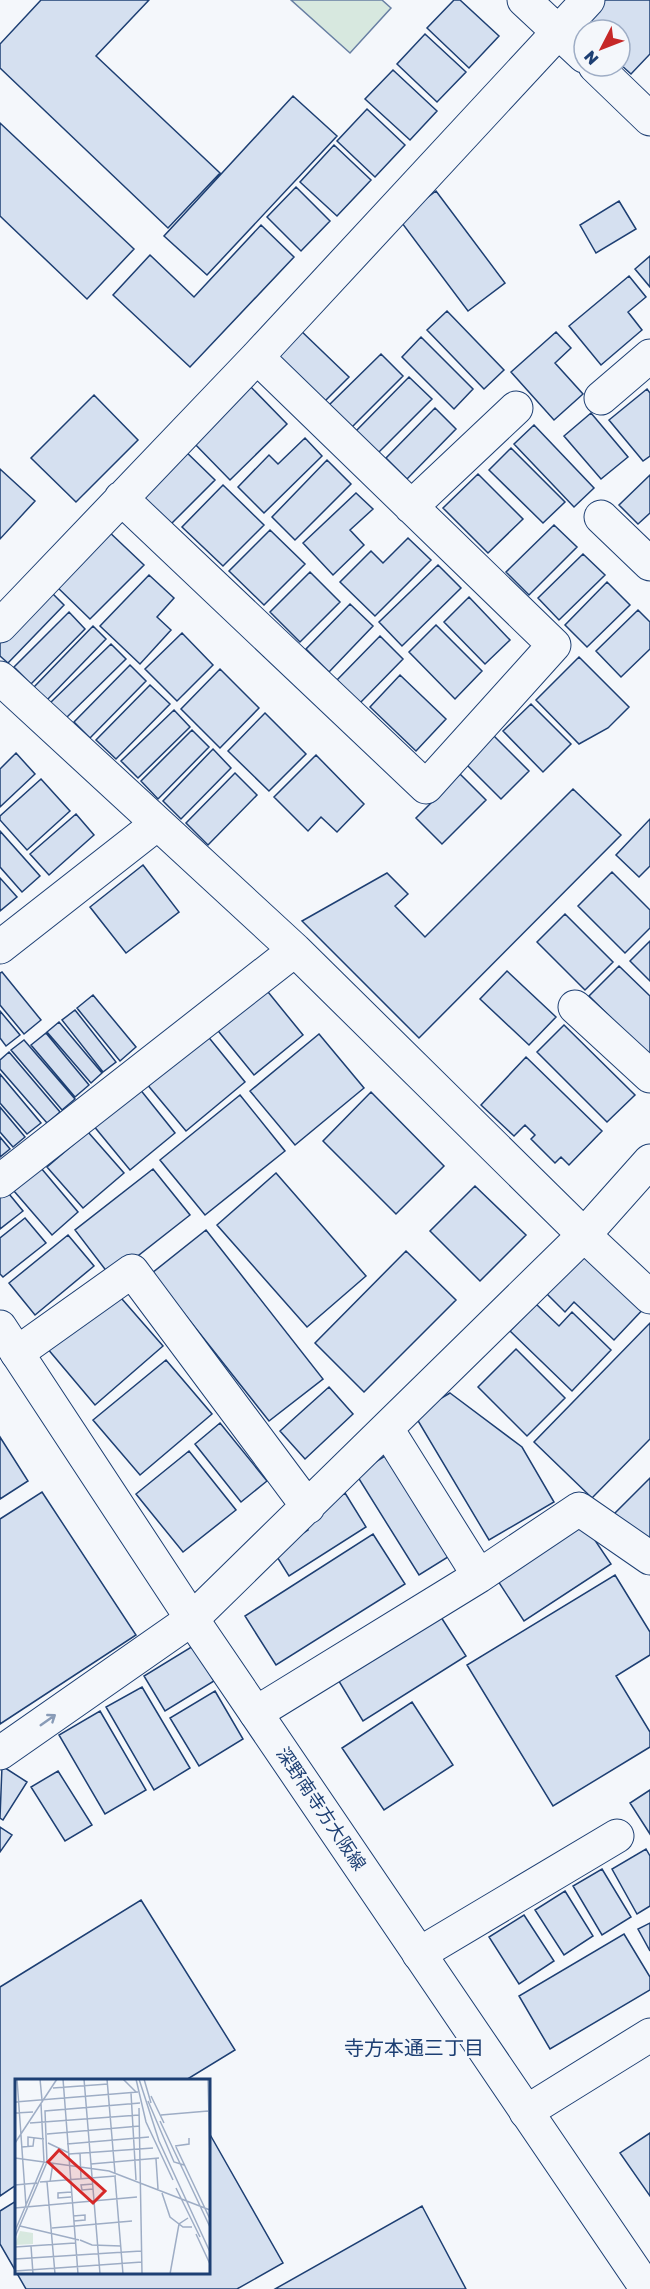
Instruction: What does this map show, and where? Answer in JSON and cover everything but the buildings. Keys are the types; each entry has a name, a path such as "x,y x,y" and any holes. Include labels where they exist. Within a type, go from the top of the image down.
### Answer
{"street":[{"path":"524,0 572,44"},
{"path":"0,626 257,357 588,0"},
{"path":"607,78 650,119"},
{"path":"601,398 650,356"},
{"path":"122,498 426,787 554,645 257,357"},
{"path":"411,507 516,408"},
{"path":"601,517 650,564"},
{"path":"0,678 295,950 650,1297"},
{"path":"0,947 157,824"},
{"path":"0,1181 295,950"},
{"path":"575,1007 650,1076"},
{"path":"0,1753 192,1619 584,1235 650,1161"},
{"path":"8,1340 132,1271 308,1507"},
{"name":"深野南寺方大阪線","path":"8,1340 192,1619 646,2289"},
{"path":"387,1429 479,1576"},
{"path":"256,1713 479,1576 579,1509 650,1558"},
{"path":"419,1954 617,1836"},
{"path":"526,2112 650,2035"}],"shaded area":[{"path":"291,0 382,0 391,8 350,53"}],"district":[{"name":"寺方本通三丁目","path":"414,2048"}]}
